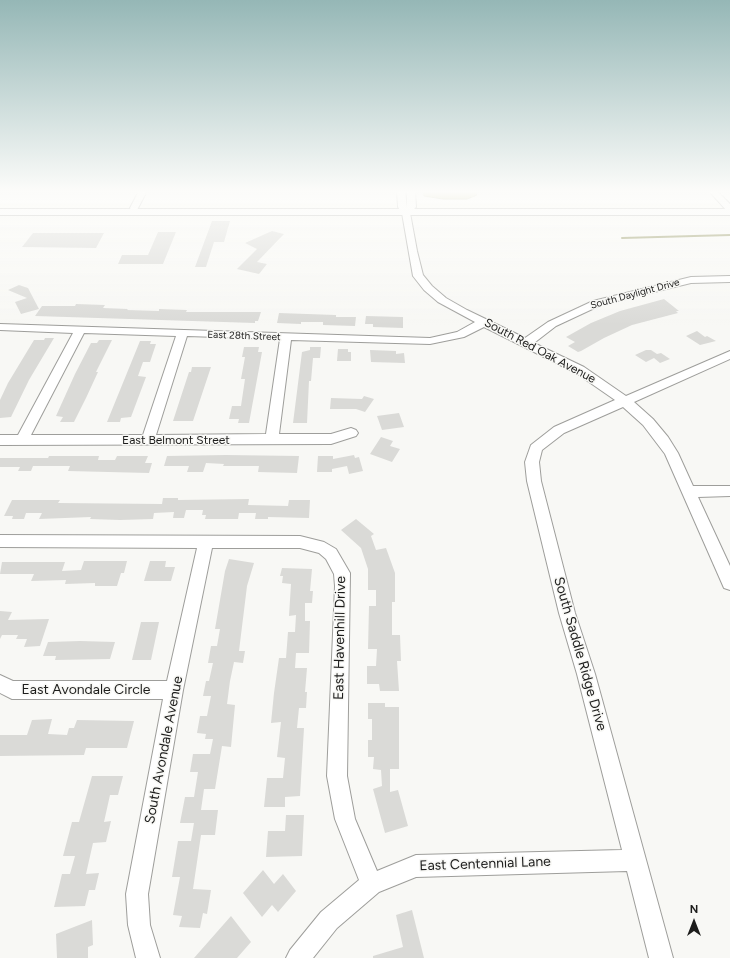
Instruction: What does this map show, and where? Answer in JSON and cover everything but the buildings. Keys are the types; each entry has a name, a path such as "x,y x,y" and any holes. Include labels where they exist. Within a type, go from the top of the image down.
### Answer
{"street":[{"name":"South Red Oak Avenue","path":"410,236 418,276 428,288 442,300 580,370 626,402 648,422 663,440 730,583"},
{"name":"South Daylight Drive","path":"526,343 552,324 597,303 691,280 730,279"},
{"name":"East 28th Street","path":"0,327 430,341 460,336 484,322"},
{"path":"22,440 80,330"},
{"path":"148,440 182,334"},
{"path":"272,440 286,337"},
{"name":"South Saddle Ridge Drive","path":"662,958 586,674 567,613 532,470 532,462 536,448 551,436 580,420 626,402 730,355"},
{"name":"East Belmont Street","path":"0,440 331,439 351,433"},
{"path":"688,492 730,491"},
{"name":"East Havenhill Drive","path":"0,541 300,542 324,548 337,562 342,573 337,776 345,819 371,884"},
{"name":"South Avondale Avenue","path":"148,958 139,925 137,894 174,690 206,542"},
{"name":"East Avondale Circle","path":"0,684 12,690 174,690"},
{"name":"East Centennial Lane","path":"298,958 329,920 371,884 416,866 635,860"}],"waterway":[{"path":"622,238 705,236"}]}
